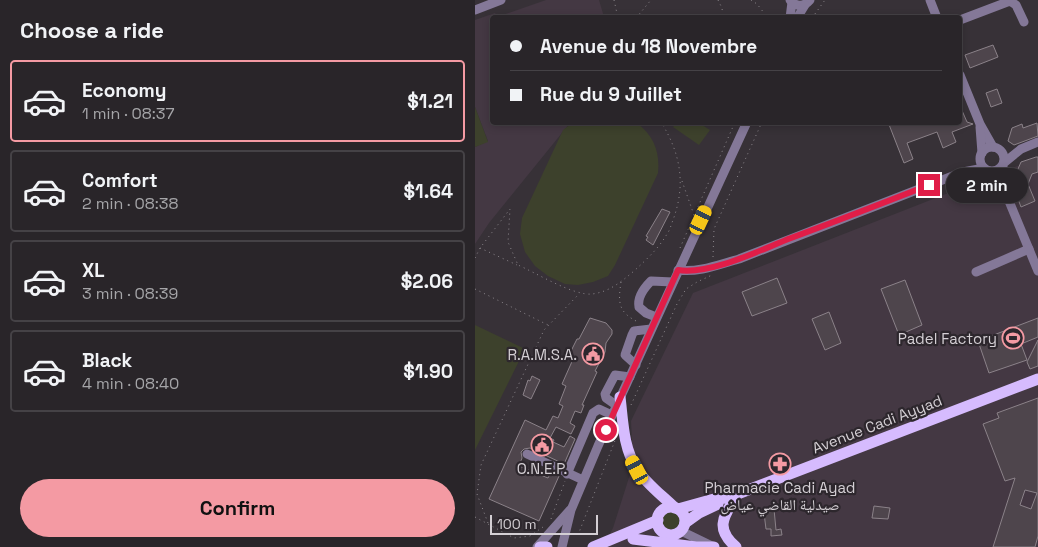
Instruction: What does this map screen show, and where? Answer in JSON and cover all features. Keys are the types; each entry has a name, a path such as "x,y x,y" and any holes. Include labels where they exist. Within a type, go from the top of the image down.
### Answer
{"main road":[{"name":"Avenue Cadi Ayyad","path":"683,527 699,513 738,493 1038,379"},
{"path":"618,401 630,457 637,470 683,514 683,527 671,535 659,525"},
{"path":"736,547 725,535 722,524 738,493"},
{"name":"Avenue Cadi Ayyad","path":"676,508 714,499 727,498"},
{"path":"659,525 661,512 670,507 676,508"},
{"path":"614,547 633,540 659,525"},
{"path":"593,547 659,525"},
{"path":"633,540 696,547 714,547"},
{"path":"539,547 547,547"}],"street":[{"path":"475,10 501,0"},
{"path":"930,0 936,15"},
{"path":"791,1 798,6 809,1"},
{"path":"790,15 791,1"},
{"path":"799,15 809,1"},
{"path":"962,19 1010,1 1016,5 1024,22"},
{"path":"962,80 980,124 1005,157 1004,189"},
{"path":"980,124 981,165 1004,189 1038,271"},
{"path":"562,547 571,510 583,480 746,125"},
{"path":"678,270 693,271 739,259 963,172 996,171 1021,149 1038,142"},
{"path":"963,172 988,147 1021,149"},
{"path":"976,272 1029,249"},
{"path":"657,317 645,313 639,307 641,293 651,281 673,282"},
{"path":"636,365 625,355 631,335 635,331 651,329"},
{"path":"618,401 606,398 605,394 615,375 630,376"},
{"path":"567,474 593,413 599,409 613,415"},
{"path":"527,454 583,480"},
{"path":"539,547 571,510"},
{"path":"683,527 714,547"}],"path":[{"path":"614,0 617,15"},
{"path":"638,15 651,0"},
{"path":"718,0 723,15"},
{"path":"751,0 766,15"},
{"path":"814,15 825,0"},
{"path":"662,125 678,160 681,180 694,216"},
{"path":"679,249 734,125"},
{"path":"631,404 677,304 686,289 711,276 714,272 712,244 714,229 761,125"},
{"path":"480,248 579,293 592,294 616,286 647,259 668,234 677,208 681,180"},
{"path":"475,258 480,248 510,209 508,242 518,265"},
{"path":"621,282 619,296 621,309 629,317 651,329"},
{"path":"475,289 548,326"},
{"path":"488,523 477,494 481,465 544,330 579,293"},
{"path":"577,535 616,439"},
{"path":"475,517 514,538 530,536 549,524 567,474"}],"shaded area":[{"path":"546,0 599,0 603,15 503,15"},
{"path":"495,13 496,15 490,15 490,125 568,125 489,223 475,244 475,147 488,141 475,107 475,20"},
{"path":"1038,158 1038,547 603,547 613,528 633,465 631,421 693,293"}],"green space":[{"path":"475,107 488,142 475,147"},
{"path":"569,125 639,125 652,139 658,158 658,173 615,265 608,276 578,285 565,284 548,276 535,266 525,252 520,234 522,218 563,130"},
{"path":"674,125 702,125 710,130 699,145 673,127"},
{"path":"475,325 525,349 475,450"},
{"path":"671,510 679,513 682,521 679,529 671,532 663,529 660,521 663,513"}],"building":[{"path":"993,45 998,57 970,68 965,55"},
{"path":"997,89 1002,103 991,107 986,93"},
{"path":"962,111 967,122 973,124 952,132 956,142 943,148 937,132 907,143 913,159 904,163 889,125 962,125"},
{"path":"1037,123 1038,136 1014,145 1008,141 1012,128 1022,124 1023,128"},
{"path":"1038,157 1038,172 1032,174 1028,184 1035,201 1021,207 1012,183 1021,162"},
{"path":"662,209 670,212 653,245 646,240 648,237 646,236"},
{"path":"777,278 787,303 752,316 742,292"},
{"path":"905,280 922,325 899,335 881,289"},
{"path":"829,312 841,343 825,350 812,319"},
{"path":"590,318 606,323 612,330 612,334 606,343 605,352 595,371 597,372 582,405 584,405 581,413 575,411 570,423 575,426 571,434 556,427 550,438 554,440 553,442 564,447 570,436 575,439 564,464 530,448 524,449 521,452 522,458 519,466 548,478 551,472 559,476 539,521 489,499 525,420 546,430 553,416 558,418 563,406 559,404 566,386 562,384 574,357 569,355"},
{"path":"1038,318 1038,337 1021,344 1027,360 989,373 978,341"},
{"path":"1038,340 1038,366 1030,369 1027,362"},
{"path":"532,376 540,380 531,399 523,395 528,380 530,381"},
{"path":"1038,398 1038,536 1035,547 993,547 1015,478 1005,481 983,424 999,418 997,413","holes":["1025,490 1037,493 1031,509 1020,505"]},
{"path":"874,506 890,508 888,519 872,518"},
{"path":"768,509 774,509 776,530 781,529 782,535 771,536 771,529 766,529 764,513 769,513"}],"place":[{"name":"Padel Factory","path":"1013,338"},
{"name":"R.A.M.S.A.","path":"593,354"},
{"name":"O.N.E.P.","path":"542,445"},
{"name":"Pharmacie Cadi Ayad صيدلية القاضي عياض","path":"780,464"}],"route":[{"path":"606,430 678,270 701,270 739,259 929,185"}]}
